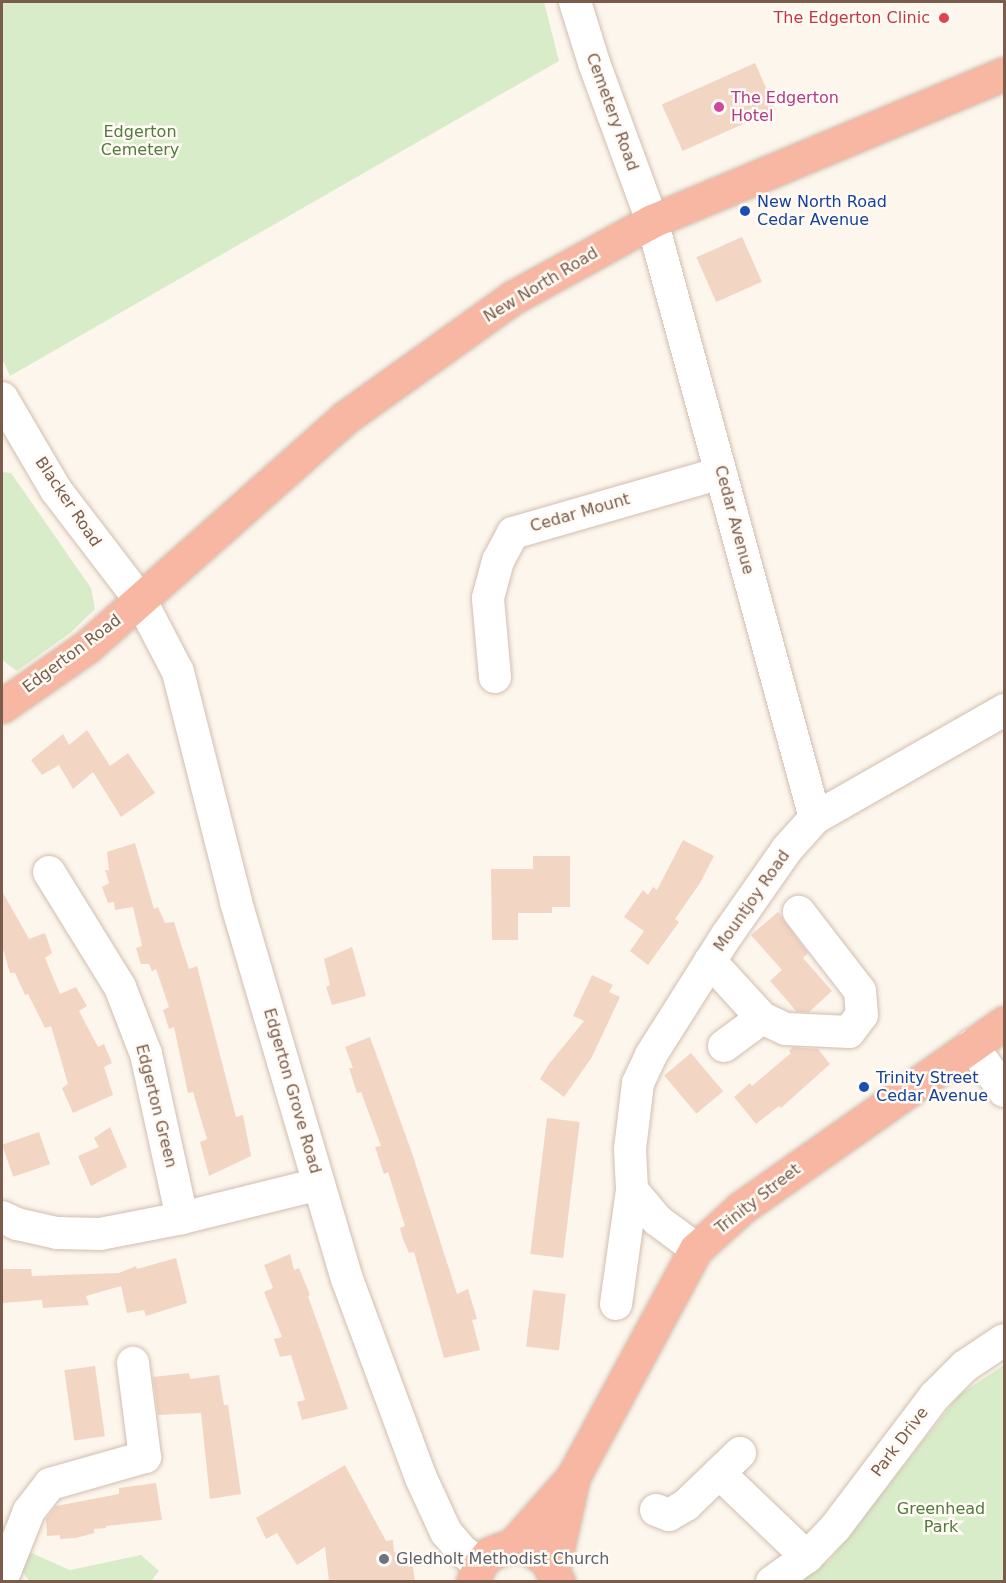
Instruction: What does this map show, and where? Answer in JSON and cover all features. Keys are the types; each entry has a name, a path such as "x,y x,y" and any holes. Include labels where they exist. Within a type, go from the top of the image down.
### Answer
{"highway":[{"name":"New North Road","path":"141,601 346,417 512,298 652,221 1005,74"},
{"name":"Edgerton Road","path":"2,706 83,651 141,601"},
{"name":"Trinity Street","path":"513,1545 573,1477 696,1249 741,1208 1005,1023"},
{"name":"Trinity Street","path":"556,1575 573,1477"},
{"path":"476,1573 500,1548 513,1545 536,1551 556,1575"}],"street":[{"name":"Cemetery Road","path":"575,2 594,63 652,221"},
{"name":"Cedar Avenue","path":"652,221 815,818"},
{"name":"Blacker Road","path":"2,398 56,490 141,601"},
{"name":"Cedar Mount","path":"495,677 488,598 498,561 513,533 721,472"},
{"name":"Edgerton Grove Road","path":"141,601 178,672 236,902 347,1279 421,1478 446,1532 476,1573"},
{"name":"Mountjoy Road","path":"616,1304 632,1190 630,1149 638,1083 651,1055 710,961 788,848 815,818 1005,710"},
{"name":"Edgerton Green","path":"50,872 120,987 146,1054 182,1218"},
{"path":"710,961 762,1018 786,1029 849,1032 862,1015 860,991 799,912"},
{"path":"724,1046 762,1018"},
{"path":"972,1045 1005,1091"},
{"path":"2,1217 17,1224 57,1233 100,1234 182,1218 319,1184"},
{"path":"632,1190 657,1220 696,1249"},
{"name":"Park Drive","path":"772,1581 807,1557 835,1528 935,1396 965,1366 1005,1340"},
{"path":"4,1566 29,1511 50,1484 145,1457 133,1363"},
{"path":"656,1510 669,1515 687,1505 730,1463 807,1557"}],"green space":[{"name":"Edgerton Cemetery","path":"2,2 544,2 559,61 10,376 2,358"},
{"path":"2,472 11,473 91,588 95,609 70,633 17,671 2,660"},
{"name":"Greenhead Park","path":"1004,1365 1004,1581 797,1582 830,1560 959,1395"},
{"path":"27,1551 70,1570 141,1555 159,1571 151,1581 30,1582 20,1568"}],"building":[{"name":"The Edgerton Hotel","path":"755,63 776,110 683,151 662,104"},
{"path":"742,237 762,282 716,302 696,257"},
{"path":"87,730 110,766 128,753 155,793 121,817 93,772 73,789 59,765 42,775 31,760 63,734 69,745"},
{"path":"683,840 714,856 700,883 675,919 679,922 648,965 630,951 644,931 624,917 643,890 648,895 653,887 657,890"},
{"path":"135,843 154,909 158,907 165,923 174,922 189,969 197,966 236,1117 243,1115 251,1156 209,1176 200,1142 207,1139 193,1092 188,1093 174,1027 169,1029 163,1010 169,1007 156,969 152,971 149,964 141,964 136,948 142,946 133,907 115,910 114,902 108,903 102,887 109,883 105,870 109,870 107,852"},
{"path":"533,856 570,856 570,907 552,907 552,913 518,913 518,940 492,940 491,869 533,869"},
{"path":"2,891 29,939 45,933 52,953 45,958 60,994 76,987 87,1006 79,1011 98,1047 104,1044 112,1063 104,1067 113,1095 73,1113 62,1088 68,1084 51,1026 45,1028 15,973 10,973 2,946"},
{"path":"778,912 808,953 803,958 832,991 809,1012 797,1012 770,981 782,970 751,935"},
{"path":"352,947 366,996 332,1005 326,987 330,985 324,959"},
{"path":"592,975 613,985 609,992 620,997 592,1057 564,1097 540,1079 549,1064 584,1021 573,1016"},
{"path":"370,1037 412,1153 457,1294 468,1289 477,1319 472,1320 480,1350 444,1358 414,1252 409,1253 403,1239 400,1228 405,1226 388,1172 384,1174 375,1147 381,1146 361,1092 357,1093 349,1068 353,1068 345,1047"},
{"path":"793,1047 818,1049 830,1064 781,1108 779,1106 756,1124 734,1097 750,1083 752,1086 791,1053 789,1051"},
{"path":"691,1053 723,1091 696,1114 664,1075"},
{"path":"547,1118 580,1122 563,1258 530,1254"},
{"path":"110,1127 127,1167 91,1186 78,1156 99,1147 94,1138"},
{"path":"39,1132 50,1164 13,1177 2,1145"},
{"path":"290,1254 294,1270 299,1268 310,1295 308,1296 348,1409 302,1420 297,1402 305,1400 291,1355 280,1357 274,1339 282,1337 264,1292 273,1288 264,1265"},
{"path":"176,1258 187,1303 146,1316 144,1310 127,1313 121,1286 86,1296 89,1305 43,1308 42,1300 2,1303 2,1269 31,1269 32,1276 119,1273 136,1266 137,1269"},
{"path":"533,1290 566,1294 559,1351 526,1347"},
{"path":"95,1366 105,1436 74,1441 64,1370"},
{"path":"189,1373 190,1379 219,1375 224,1405 228,1405 241,1494 210,1499 201,1413 158,1415 153,1377"},
{"path":"345,1465 386,1541 393,1540 394,1552 404,1551 405,1562 412,1561 415,1581 329,1581 325,1547 297,1565 277,1533 266,1539 256,1518"},
{"path":"156,1483 162,1520 106,1526 106,1528 94,1529 94,1533 76,1538 60,1539 60,1535 47,1536 46,1519 56,1506 119,1494 119,1488"}],"place":[{"name":"The Edgerton Clinic","path":"944,18"},
{"name":"The Edgerton Hotel","path":"719,107"},
{"name":"New North Road Cedar Avenue","path":"745,211"},
{"name":"Trinity Street Cedar Avenue","path":"864,1087"},
{"name":"Gledholt Methodist Church","path":"384,1559"}]}
